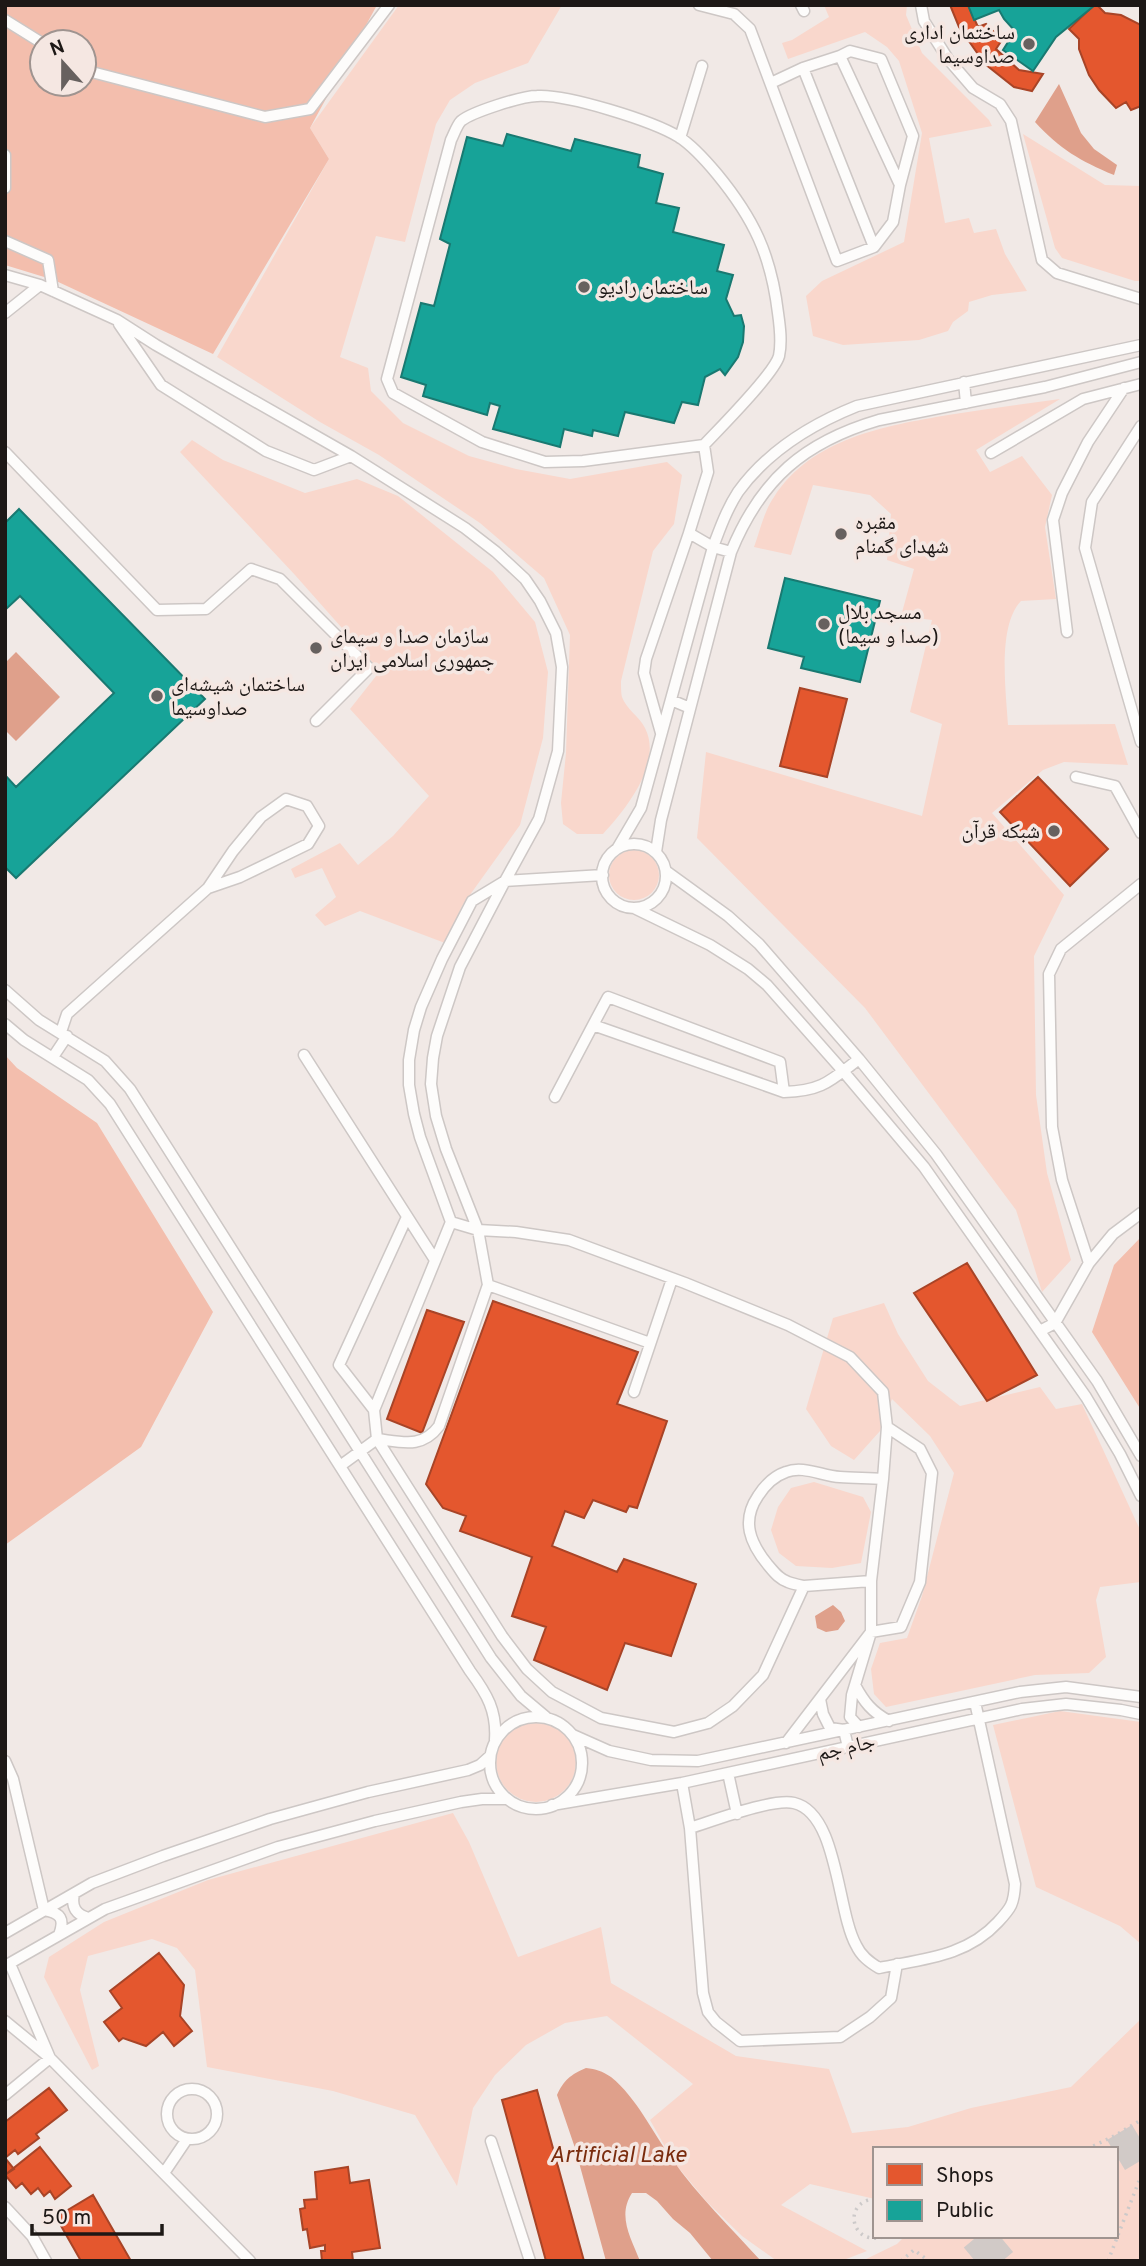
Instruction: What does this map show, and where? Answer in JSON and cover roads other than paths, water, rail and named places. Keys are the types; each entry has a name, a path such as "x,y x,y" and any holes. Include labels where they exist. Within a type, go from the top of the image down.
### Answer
{"lane":[{"path":"98,74 265,117 310,109 388,5"},
{"path":"699,5 734,14 750,29 837,261 874,247 893,222 914,136 881,59 850,51 771,83"},
{"path":"920,5 924,21 947,60 973,88 1000,104 1011,121 1042,260 1057,273 1140,298"},
{"path":"5,20 28,34"},
{"path":"840,56 901,185"},
{"path":"680,138 702,66"},
{"path":"803,68 874,247"},
{"path":"535,95 561,98 638,119 680,138 709,165 737,199 758,233 774,282 780,329 779,358 704,445 583,461 545,462 482,442 393,393 387,379 451,140 460,122 481,111 535,95"},
{"path":"5,155 5,188"},
{"path":"5,241 48,260 54,291"},
{"path":"5,275 40,285 117,320 351,456 465,528 525,579 540,601 556,634 562,667 558,751 539,819 460,967 437,1036 433,1058 431,1084 436,1116 478,1230 488,1285 439,1426 432,1435 411,1443 377,1439 340,1466"},
{"path":"5,313 40,285"},
{"path":"117,320 161,385 266,452 314,470 351,456"},
{"path":"1141,345 857,406 808,429 770,458 737,494 722,522 641,808 605,865 603,875 604,885 615,901 710,945 748,969 767,985 843,1071 924,1167 1040,1331 1086,1397 1141,1496"},
{"path":"1106,352 1109,370"},
{"path":"656,852 661,820 731,552 757,501 777,477 805,453 827,439 859,426 1045,387 1141,362"},
{"path":"964,382 966,403"},
{"path":"991,453 1083,399 1141,384"},
{"path":"1067,632 1053,520 1062,493 1088,442 1124,388"},
{"path":"1141,426 1092,502 1086,548 1141,742"},
{"path":"662,735 645,673 646,659 690,533 708,472 704,445"},
{"path":"5,452 9,464 157,610 206,609 251,569 280,579 369,668 316,720"},
{"path":"690,533 713,547 731,552"},
{"path":"671,700 690,708"},
{"path":"1076,777 1115,786 1141,833"},
{"path":"53,1057 64,1034 67,1014 208,888 233,850 261,817 286,799 307,806 319,826 308,844 240,877 208,888"},
{"path":"617,849 626,845 648,846 663,861 666,871 663,889 658,897 643,907 634,908"},
{"path":"666,871 728,916 759,944 859,1059 936,1154 1097,1381 1141,1456"},
{"path":"603,875 505,881 472,901 421,1007 409,1060 409,1085 420,1137 451,1222 374,1410 377,1439 502,1636 527,1669 552,1692 601,1718 674,1732 709,1723 733,1706 763,1675 804,1586"},
{"path":"1089,1263 1062,1180 1052,1127 1049,974 1061,948 1141,884"},
{"path":"442,959 460,967"},
{"path":"5,990 39,1020 105,1061 130,1089 491,1658 522,1696 546,1717 562,1724 573,1735 582,1754 582,1770 578,1784 568,1797 543,1809 522,1807 507,1799 493,1780 489,1764 496,1724 492,1707 483,1689 110,1104 88,1080 24,1040 5,1024"},
{"path":"555,1097 608,997 780,1062 785,1092"},
{"path":"593,1025 785,1092 803,1092 819,1088 859,1059"},
{"path":"304,1055 435,1260"},
{"path":"1040,1331 1055,1323 1089,1263 1113,1234 1141,1213"},
{"path":"374,1410 339,1365 407,1217"},
{"path":"451,1222 478,1230 516,1232 569,1240 672,1279 788,1325 850,1357 883,1392 887,1427 871,1581 871,1632 855,1685 850,1717 859,1727"},
{"path":"634,1392 672,1279"},
{"path":"488,1285 650,1343"},
{"path":"786,1743 871,1632 901,1627 920,1582 932,1473 920,1450 887,1427"},
{"path":"871,1581 804,1586 788,1582 779,1577 761,1556 751,1539 748,1519 753,1503 763,1489 771,1480 785,1472 799,1469 838,1477 883,1479"},
{"path":"855,1685 865,1703 876,1714 889,1721"},
{"name":"جام جم","path":"573,1735 609,1751 651,1760 698,1761 1020,1692 1066,1687 1141,1697"},
{"path":"820,1699 830,1728 844,1730 848,1747"},
{"path":"690,1828 768,1805 792,1802 806,1808 823,1828 848,1926 856,1946 866,1960 878,1968 953,1953 978,1940 1012,1906 1015,1884 975,1702"},
{"name":"جام جم","path":"552,1805 682,1783 1022,1709 1066,1704 1141,1714"},
{"path":"495,1740 505,1728 519,1720 546,1717"},
{"path":"5,1933 92,1883 163,1856 270,1819 368,1792 455,1774 480,1765 490,1756"},
{"path":"5,1761 44,1910"},
{"path":"728,1773 737,1814"},
{"path":"682,1783 690,1828 703,1993 708,2012 726,2032 740,2041 840,2037 870,2017 891,1998 897,1964"},
{"path":"50,2058 7,1965 59,1935 105,1909 278,1847 448,1805 482,1799 507,1799"},
{"path":"74,1894 74,1910 80,1916 89,1918"},
{"path":"44,1910 55,1912 60,1917 63,1925 59,1935"},
{"path":"5,2021 50,2058 250,2261"},
{"path":"5,2095 50,2058"},
{"path":"164,2174 187,2139 203,2137 210,2132 217,2117 213,2101 201,2091 184,2091 171,2100 168,2108 167,2116 173,2131 187,2139"},
{"path":"491,2141 530,2261"},
{"path":"5,2207 32,2236 46,2261"}],"water":[{"path":"1059,84 1081,133 1094,149 1117,165 1114,175 1071,153 1035,122"},
{"path":"16,652 60,697 16,741 5,730 5,663"},
{"path":"833,1605 841,1612 845,1621 838,1630 826,1632 817,1628 815,1616"},
{"name":"Artificial Lake","path":"586,2068 605,2073 620,2085 682,2173 761,2261 713,2261 690,2233 657,2201 646,2193 632,2193 626,2219 640,2261 606,2261 575,2148 557,2095 568,2078"}],"tunnel":[{"path":"1118,2154 1141,2140"},
{"path":"975,2261 1003,2238"}],"place":[{"name":"ساختمان اداری صداوسیما","path":"1029,44"},
{"name":"ساختمان رادیو","path":"584,287"},
{"name":"مقبره شهدای گمنام","path":"841,534"},
{"name":"مسجد بلال (صدا و سیما)","path":"824,624"},
{"name":"سازمان صدا و سیمای جمهوری اسلامی ایران","path":"316,648"},
{"name":"ساختمان شیشه‌ای صداوسیما","path":"157,696"},
{"name":"شبکه قرآن","path":"1054,831"}]}
